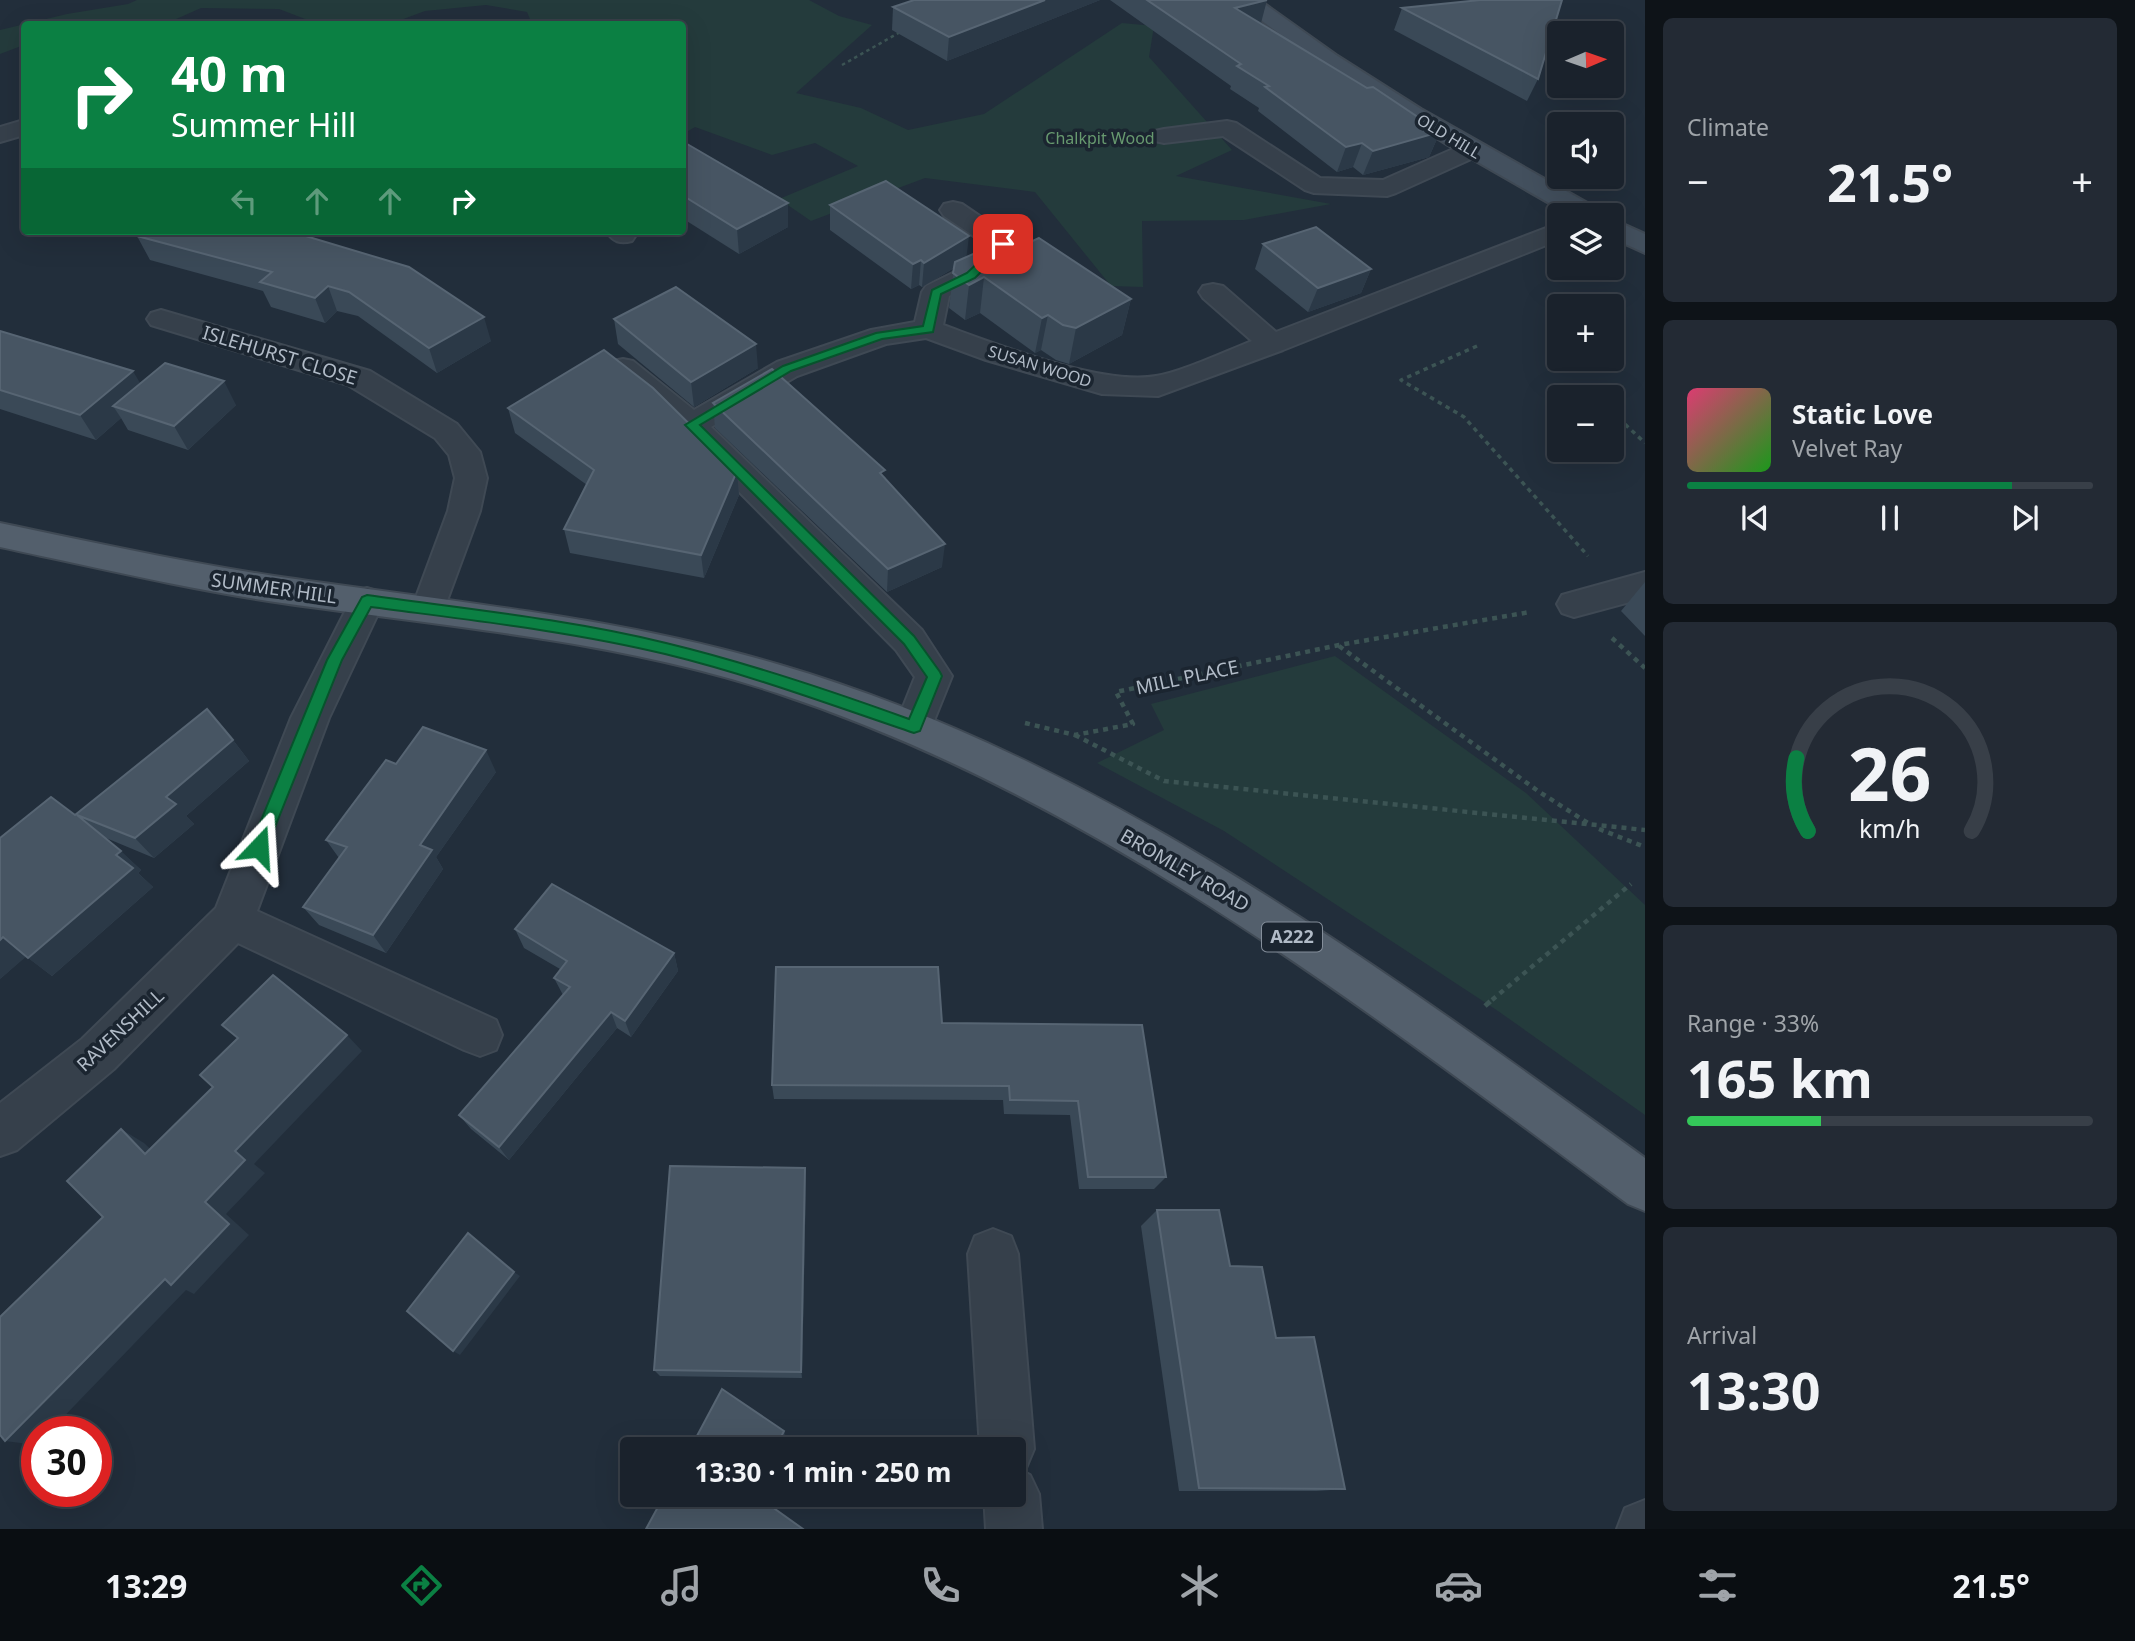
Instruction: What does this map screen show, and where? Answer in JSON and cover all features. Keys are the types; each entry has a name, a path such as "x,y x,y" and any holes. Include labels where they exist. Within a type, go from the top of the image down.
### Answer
{"main road":[{"name":"OLD HILL","path":"1245,0 1292,36 1371,89 1471,150 1567,203"},
{"path":"1624,234 1645,245"},
{"name":"SUMMER HILL","path":"0,535 199,577 558,626 665,648 782,680 914,727"},
{"name":"BROMLEY ROAD","path":"914,727 1089,814 1245,905 1444,1041 1645,1186"}],"street":[{"path":"0,135 21,128"},
{"path":"1164,136 1227,128 1314,185 1387,188 1471,150"},
{"path":"928,329 936,292 971,275 1003,244 953,210"},
{"name":"SUSAN WOOD","path":"691,425 787,369 881,335 928,329 996,354 1102,384 1158,386 1547,237"},
{"path":"1213,292 1273,344"},
{"name":"ISLEHURST CLOSE","path":"162,319 359,378 446,431 464,452 471,478 464,512 429,608"},
{"path":"613,360 669,403 915,649 934,676 914,727"},
{"path":"1574,604 1645,585"},
{"name":"RAVENSHILL","path":"0,1133 98,1054 233,920 267,822 334,660 367,601"},
{"path":"233,920 481,1035"},
{"path":"993,1254 1006,1437"},
{"path":"1012,1507 1014,1529"}],"path":[{"path":"842,65 909,26"},
{"path":"1477,346 1401,380 1464,416 1580,547"},
{"path":"1624,423 1645,443"},
{"name":"MILL PLACE","path":"1016,721 1075,735 1133,724 1116,692 1339,645 1574,604"},
{"path":"1339,645 1538,791 1593,827 1645,846"},
{"path":"1075,735 1164,781 1593,827 1645,830"},
{"path":"1444,1041 1631,884"}],"green space":[{"name":"Chalkpit Wood","path":"137,0 809,0 839,16 872,25 796,93 861,108 908,130 984,114 1122,23 1154,26 1149,57 1232,150 1176,176 1331,204 1244,220 1142,221 1143,287 1111,286 1035,192 925,178 811,221 779,199 858,166 815,143 772,155 695,127 686,132 686,21 531,21 527,12 486,5 425,11 398,21 310,21 279,9 201,8 172,21 38,21"},
{"path":"21,25 21,46 0,54 0,30"},
{"path":"1335,656 1526,793 1645,905 1645,1115 1498,1011 1224,831 1097,763 1164,730 1151,704"}],"building":[{"path":"914,0 1045,0 949,37 893,7"},
{"path":"1147,0 1267,0 1235,8 1367,88 1373,87 1440,132 1373,151 1362,143 1346,147 1265,87 1269,86 1237,66 1241,64"},
{"path":"1480,0 1562,0 1556,21 1547,21 1547,49 1538,79 1402,8"},
{"path":"686,143 788,203 737,229 686,197"},
{"path":"886,181 969,236 924,263 921,260 913,264 830,205"},
{"path":"1316,227 1371,269 1318,288 1263,244"},
{"path":"302,235 409,267 484,317 429,348 349,292 328,286 315,298 260,282 272,272 137,236"},
{"path":"1039,238 1131,299 1076,328 1063,325 1048,315 1042,318 984,277 969,285 953,273 955,262 987,248 993,241 1009,252"},
{"path":"676,287 756,344 691,382 614,319"},
{"path":"0,331 133,371 80,415 0,390"},
{"path":"604,350 653,388 737,471 701,555 564,529 594,470 508,408"},
{"path":"165,363 224,381 174,426 113,406"},
{"path":"772,369 885,470 880,473 945,544 888,569 713,403"},
{"path":"207,709 233,740 166,797 176,804 135,838 77,815 121,851 116,855 133,868 28,958 3,937 0,940 0,838 51,797 75,815"},
{"path":"423,727 486,750 420,845 432,850 373,935 303,907 347,847 326,840 386,760 396,764"},
{"path":"552,884 674,953 625,1021 611,1012 499,1147 459,1115 570,987 554,978 567,961 515,929"},
{"path":"776,967 938,967 942,1023 1142,1025 1166,1177 1088,1177 1078,1101 1010,1100 1009,1086 772,1085"},
{"path":"273,975 347,1035 235,1151 245,1160 205,1202 229,1224 171,1285 165,1279 30,1416 21,1416 21,1425 5,1441 0,1435 0,1317 103,1217 67,1181 121,1129 145,1154 213,1087 200,1075 238,1038 222,1025"},
{"path":"670,1166 805,1168 801,1372 654,1370"},
{"path":"1157,1210 1219,1210 1230,1266 1262,1267 1276,1338 1314,1337 1345,1489 1199,1488"},
{"path":"468,1233 514,1272 453,1351 407,1311"},
{"path":"722,1389 784,1431 781,1437 696,1437"},
{"path":"658,1507 772,1507 803,1529 646,1529"}],"route":[{"path":"259,847 334,660 367,601 558,626 665,648 782,680 914,727 934,676 909,640 691,425 787,369 881,335 928,329 936,292 971,275 1003,244"}]}
